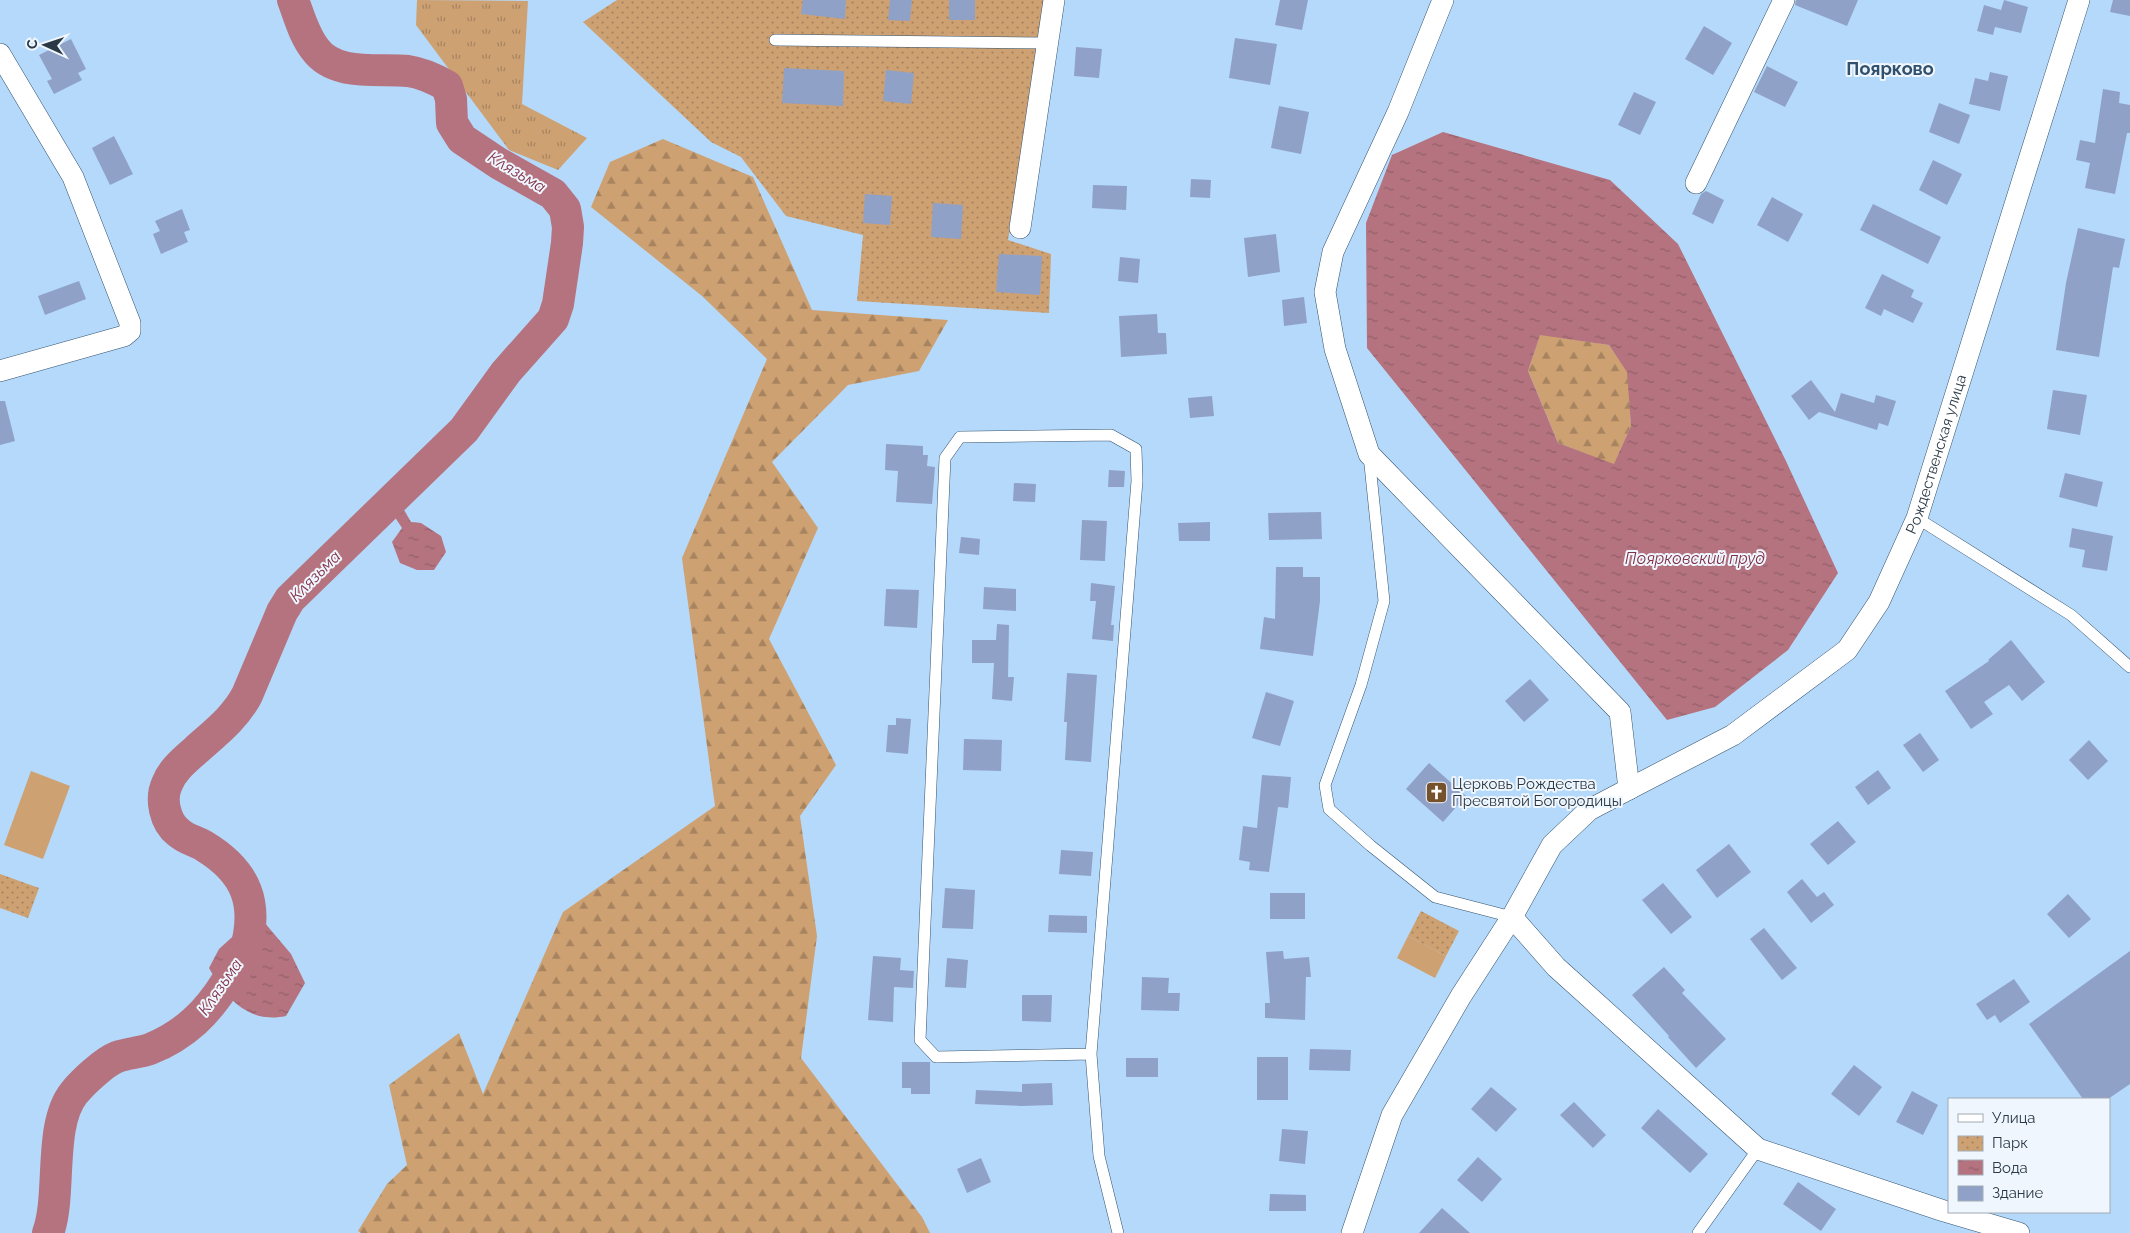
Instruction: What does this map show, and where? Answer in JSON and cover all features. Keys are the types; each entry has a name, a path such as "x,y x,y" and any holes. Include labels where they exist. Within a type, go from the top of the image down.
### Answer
{"street":[{"path":"1020,228 1054,0"},
{"path":"1443,0 1398,112 1333,252 1325,292 1335,350 1369,454 1620,712 1629,789"},
{"path":"1696,182 1784,0"},
{"name":"Рождественская улица","path":"1352,1233 1392,1115 1461,996 1512,917 1552,845 1589,810 1733,735 1847,650 1879,602 1917,518 2079,0"},
{"path":"0,54 74,177 130,323 130,331 124,336 0,372"},
{"path":"1512,917 1556,967 1758,1148 1948,1212"},
{"path":"1951,1213 2019,1233"}],"lane":[{"path":"775,40 1047,42"},
{"path":"1091,1054 936,1057 920,1040 946,458 960,437 1111,435 1136,449 1137,481 1091,1054 1099,1156 1118,1233"},
{"path":"1369,454 1384,601 1361,685 1325,785 1329,809 1371,846 1435,896 1512,917"},
{"path":"1917,518 2071,616 2130,667"},
{"path":"1698,1233 1758,1148"}],"green space":[{"path":"417,0 528,1 522,104 587,138 558,170 509,150 416,25"},
{"path":"617,0 1048,0 1008,240 1051,254 1049,313 857,301 863,235 786,216 741,157 711,142 583,22"},
{"path":"663,139 753,177 812,310 948,320 919,371 848,385 772,462 818,528 769,639 836,765 800,816 817,936 801,1058 922,1217 930,1233 361,1233 358,1231 387,1184 407,1165 389,1085 459,1033 483,1094 563,912 715,806 682,558 767,359 702,296 591,207 610,162"},
{"path":"1540,334 1609,345 1628,372 1631,426 1614,465 1558,443 1528,371"},
{"path":"31,771 70,786 43,859 4,845"},
{"path":"0,874 39,888 28,918 0,908"},
{"path":"1421,911 1459,931 1446,956 1408,936"},
{"path":"1408,936 1446,956 1435,978 1397,958"}],"water":[{"name":"Поярковский пруд","path":"1443,132 1610,180 1678,244 1785,459 1838,573 1788,650 1715,707 1667,720 1367,348 1366,223 1392,155","holes":["1540,335 1609,345 1627,372 1631,426 1614,464 1558,443 1528,371"]},
{"path":"396,496 411,522 421,523 441,536 446,552 434,570 417,570 400,563 392,542 402,528 387,505"},
{"path":"252,919 264,922 291,954 305,983 286,1016 260,1016 249,1012 231,998 209,968 219,949"}],"building":[{"path":"803,0 846,0 845,19 801,14"},
{"path":"890,0 912,0 910,21 888,20"},
{"path":"949,0 975,0 975,20 949,20"},
{"path":"1280,0 1308,0 1302,30 1275,25"},
{"path":"1796,0 1858,0 1847,26 1795,5"},
{"path":"2004,0 2028,7 2021,33 1995,27 1993,35 1977,31 1984,5 2001,10"},
{"path":"2113,0 2130,0 2130,16 2110,12"},
{"path":"1704,26 1732,43 1713,75 1685,59"},
{"path":"1235,38 1277,44 1270,85 1229,78"},
{"path":"71,39 86,69 78,73 82,80 54,94 47,81 52,79 39,55"},
{"path":"1076,47 1102,49 1099,78 1074,76"},
{"path":"1767,66 1798,82 1785,107 1754,92"},
{"path":"784,68 844,71 843,106 782,103"},
{"path":"886,70 914,73 911,104 883,101"},
{"path":"1990,72 2008,76 2000,111 1969,104 1975,78 1988,81"},
{"path":"2103,89 2120,92 2119,103 2130,105 2130,133 2127,133 2115,194 2085,188 2090,163 2076,160 2080,140 2095,143"},
{"path":"1634,92 1656,102 1640,135 1618,125"},
{"path":"1939,103 1970,115 1959,144 1929,132"},
{"path":"1279,106 1309,112 1301,154 1271,148"},
{"path":"114,136 133,174 110,185 92,148"},
{"path":"1933,160 1962,174 1947,205 1919,190"},
{"path":"1191,179 1211,180 1210,198 1190,197"},
{"path":"1093,185 1127,186 1126,210 1092,208"},
{"path":"1706,191 1724,200 1713,224 1692,214 1701,194"},
{"path":"865,194 892,196 890,225 863,223"},
{"path":"1772,197 1803,214 1788,242 1757,225"},
{"path":"933,203 963,205 961,239 931,237"},
{"path":"1873,204 1941,237 1928,264 1860,230"},
{"path":"182,209 190,230 184,232 188,242 161,254 153,234 160,231 155,221"},
{"path":"2078,228 2125,239 2119,268 2113,267 2099,357 2056,350 2066,283"},
{"path":"1276,234 1280,272 1248,277 1244,238"},
{"path":"999,254 1042,256 1040,295 996,292"},
{"path":"1120,257 1140,259 1138,283 1118,281"},
{"path":"1882,274 1914,290 1911,297 1923,303 1913,323 1884,309 1881,316 1865,308"},
{"path":"79,281 86,299 45,315 38,296"},
{"path":"1304,297 1307,323 1284,326 1282,300"},
{"path":"1157,314 1158,333 1166,333 1167,354 1121,357 1119,316"},
{"path":"1811,380 1835,412 1841,393 1874,403 1876,395 1896,401 1888,426 1879,423 1877,430 1819,412 1809,420 1791,396"},
{"path":"2053,390 2087,395 2080,435 2047,429"},
{"path":"1212,396 1214,416 1190,418 1188,398"},
{"path":"0,401 5,401 15,441 0,445"},
{"path":"886,444 923,446 923,455 928,455 927,466 935,467 932,504 896,502 898,471 885,470"},
{"path":"1109,470 1125,471 1124,487 1108,487"},
{"path":"2065,473 2103,482 2097,507 2059,497"},
{"path":"1014,483 1036,484 1035,502 1013,501"},
{"path":"1321,512 1322,539 1269,540 1268,513"},
{"path":"1082,520 1107,521 1105,561 1080,560"},
{"path":"1210,522 1210,541 1179,541 1178,523"},
{"path":"2072,528 2113,536 2107,571 2082,567 2085,550 2069,547"},
{"path":"961,537 980,539 979,555 959,553"},
{"path":"1276,567 1303,567 1303,577 1320,577 1320,601 1313,656 1260,649 1264,617 1275,619"},
{"path":"1091,583 1115,586 1111,625 1114,625 1113,641 1092,639 1096,601 1090,601"},
{"path":"984,587 1016,589 1016,611 983,609"},
{"path":"886,589 919,590 917,628 884,626"},
{"path":"997,624 1009,625 1008,677 1014,677 1012,701 992,699 994,663 972,663 972,640 996,640"},
{"path":"2011,640 2045,682 2022,701 2009,685 1984,702 1993,714 1971,729 1945,691 1989,661"},
{"path":"1067,673 1097,675 1091,762 1065,760 1067,722 1064,722"},
{"path":"1530,679 1549,700 1524,722 1505,701"},
{"path":"1266,692 1294,701 1280,746 1252,738"},
{"path":"896,718 911,719 908,754 886,752 888,725 896,725"},
{"path":"1920,733 1939,760 1923,772 1903,745"},
{"path":"964,739 1002,740 1001,771 963,770"},
{"path":"2089,740 2108,761 2088,780 2069,760"},
{"name":"Церковь Рождества Пресвятой Богородицы","path":"1429,763 1466,796 1443,822 1406,789"},
{"path":"1878,770 1891,788 1868,805 1855,787"},
{"path":"1262,775 1291,777 1288,808 1278,807 1269,872 1249,870 1250,862 1239,860 1243,826 1257,828"},
{"path":"1838,821 1856,842 1828,865 1810,844"},
{"path":"1729,844 1751,872 1717,898 1696,870"},
{"path":"1061,850 1093,852 1091,876 1059,874"},
{"path":"1802,879 1817,897 1824,892 1834,905 1811,923 1787,892"},
{"path":"1663,883 1692,917 1671,934 1642,900"},
{"path":"945,888 975,890 973,929 942,928"},
{"path":"1270,893 1305,893 1305,919 1270,919"},
{"path":"2068,894 2091,919 2069,938 2047,914"},
{"path":"1049,915 1087,916 1087,933 1048,932"},
{"path":"1764,928 1797,968 1782,980 1750,939"},
{"path":"1283,951 1284,959 1309,957 1311,977 1306,977 1305,1020 1265,1018 1265,1003 1270,1003 1266,952"},
{"path":"2130,951 2130,1084 2109,1098 2082,1098 2029,1024"},
{"path":"873,956 901,958 900,970 914,971 913,988 894,987 893,1022 868,1020"},
{"path":"947,958 968,960 966,988 945,987"},
{"path":"1664,967 1685,990 1682,993 1726,1039 1696,1068 1632,995"},
{"path":"1142,977 1169,978 1168,993 1180,993 1179,1011 1141,1010"},
{"path":"2014,979 2030,1002 2000,1023 1995,1015 1987,1020 1976,1004"},
{"path":"1022,995 1052,995 1051,1022 1022,1021"},
{"path":"1310,1049 1351,1050 1350,1071 1309,1070"},
{"path":"1257,1057 1288,1057 1288,1100 1257,1100"},
{"path":"1126,1058 1158,1058 1158,1077 1126,1077"},
{"path":"902,1062 930,1062 930,1094 911,1094 911,1088 902,1088"},
{"path":"1854,1065 1882,1087 1859,1116 1831,1094"},
{"path":"1052,1083 1053,1105 975,1104 976,1090 1022,1092 1022,1084"},
{"path":"1491,1087 1517,1109 1496,1132 1471,1109"},
{"path":"1912,1091 1938,1105 1923,1135 1896,1122"},
{"path":"1574,1102 1606,1135 1593,1148 1560,1115"},
{"path":"1658,1109 1708,1154 1690,1173 1641,1128"},
{"path":"1282,1129 1308,1131 1305,1164 1279,1161"},
{"path":"1478,1157 1502,1179 1482,1202 1457,1180"},
{"path":"981,1158 991,1182 967,1193 957,1169"},
{"path":"1798,1182 1836,1209 1821,1231 1783,1204"},
{"path":"1270,1194 1306,1195 1306,1211 1269,1211"},
{"path":"1442,1208 1470,1233 1419,1233"}],"waterway":[{"name":"Клязьма","path":"48,1233 52,1218 61,1123 66,1107 74,1093 106,1063 121,1056 150,1049 185,1030 212,1003 244,956 251,919 250,904 246,891 240,878 219,856 187,838 174,828 167,816 164,803 165,790 169,779 179,766 237,711 247,695 282,612 290,599 464,430 506,372 553,319 558,304 568,227 565,209 553,194 498,163 462,139 452,123 451,99 447,86 413,72 358,69 334,64 324,58 308,38 293,0"}],"place":[{"name":"Церковь Рождества Пресвятой Богородицы","path":"1436,793"}],"district":[{"name":"Поярково","path":"1890,68"}]}
